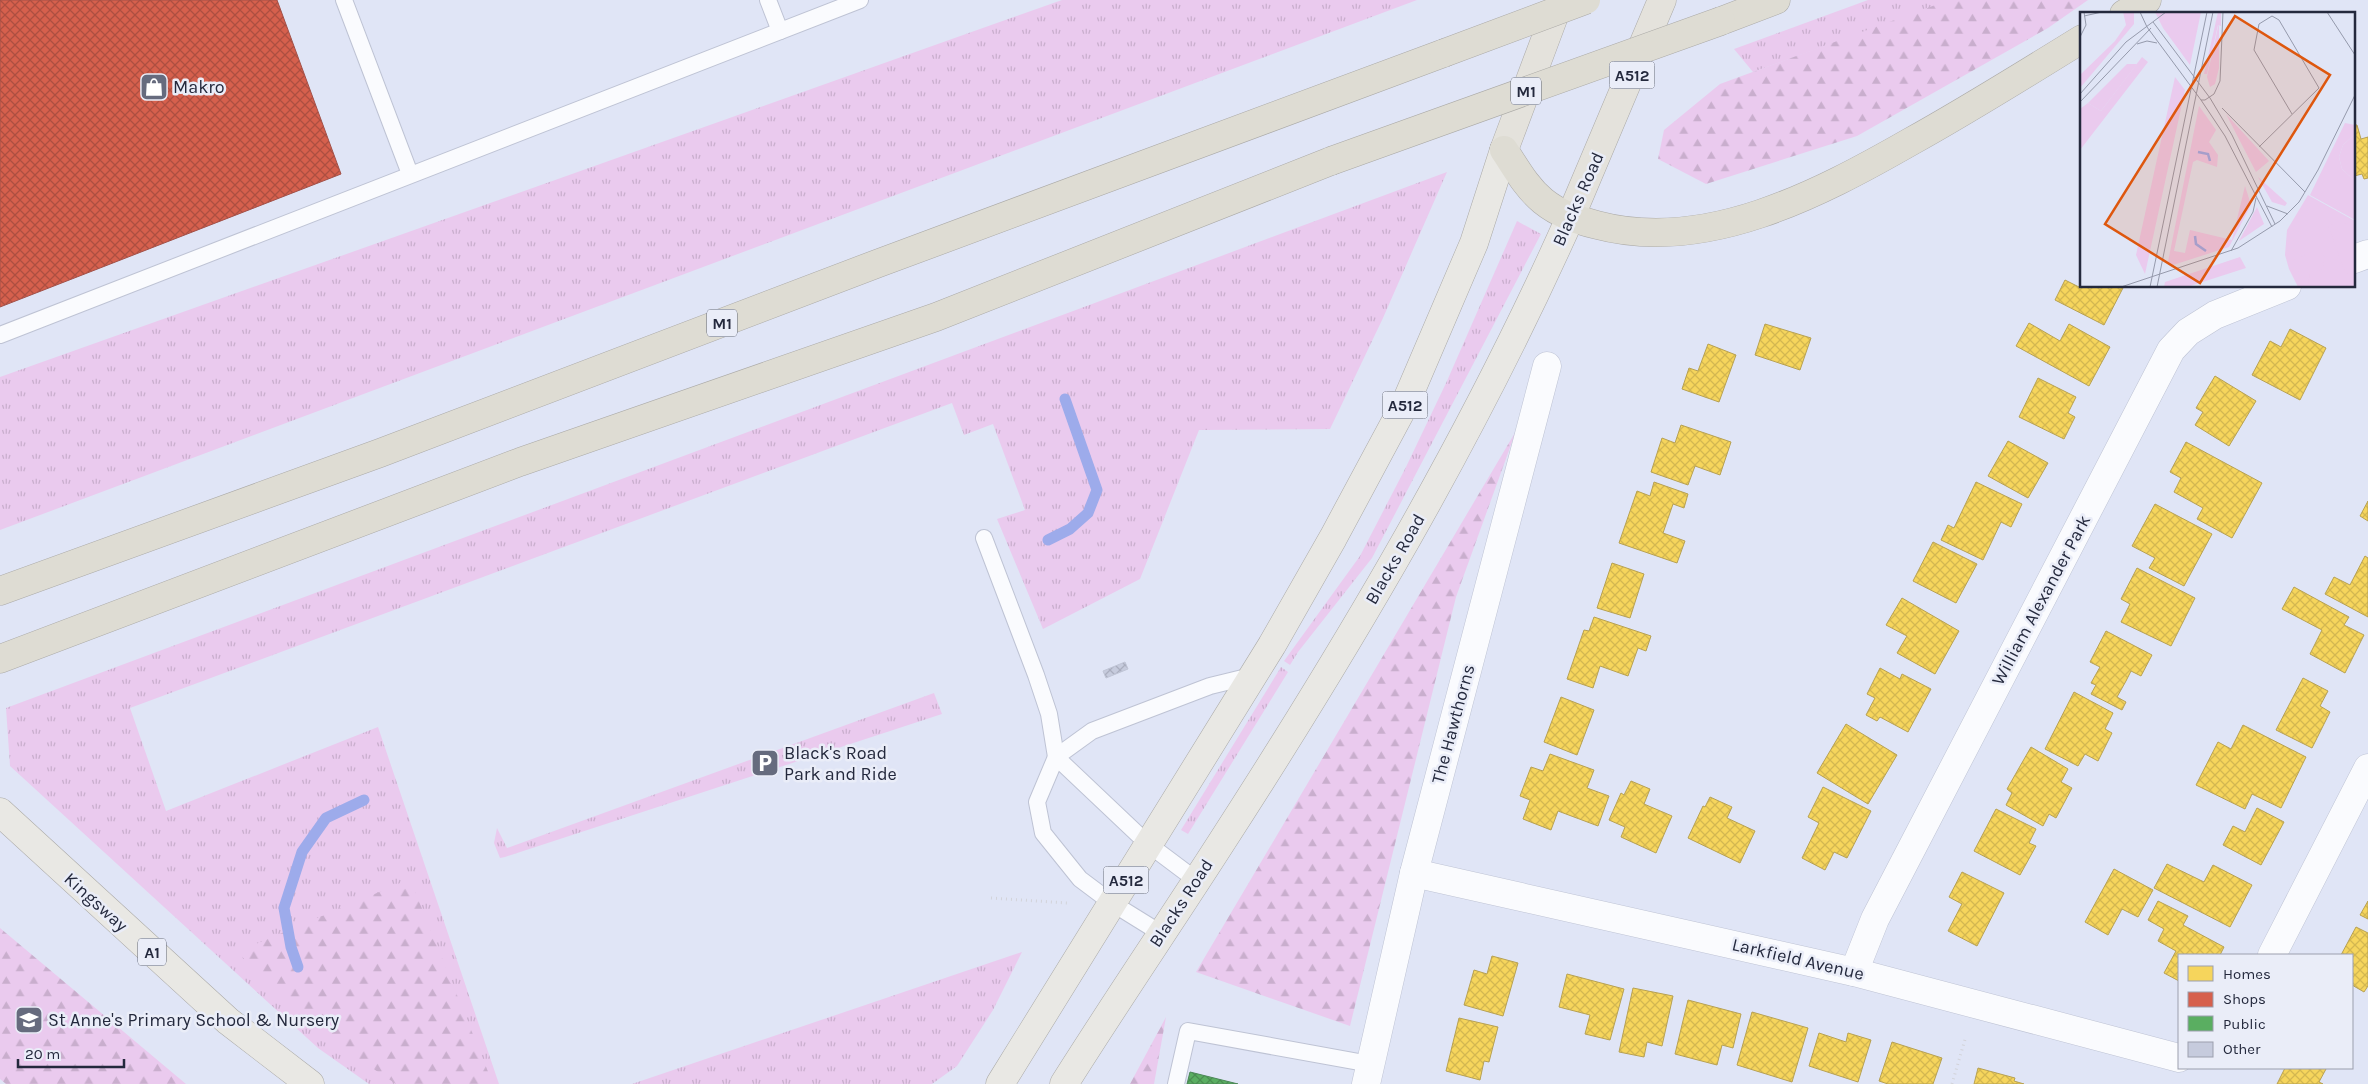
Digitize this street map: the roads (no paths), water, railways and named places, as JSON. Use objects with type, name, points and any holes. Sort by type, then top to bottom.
[{"type":"highway","name":"A512","points":[[1504,150],[1560,0]]},
{"type":"highway","name":"M1","points":[[0,591],[380,453],[888,259],[1586,0]]},
{"type":"highway","name":"Blacks Road","points":[[1570,218],[1662,0]]},
{"type":"highway","name":"M1","points":[[1,658],[520,462],[936,317],[1331,160],[1776,0]]},
{"type":"highway","points":[[2127,12],[2146,0]]},
{"type":"highway","points":[[1504,150],[1528,186],[1544,201],[1570,218],[1619,231],[1665,232],[1709,226],[1757,215],[1812,194],[1864,169],[2080,40]]},
{"type":"main road","name":"A512","points":[[1000,1084],[1252,676],[1333,538],[1406,402],[1474,243],[1504,150]]},
{"type":"main road","name":"Blacks Road","points":[[1064,1084],[1162,934],[1374,596],[1501,367],[1570,218]]},
{"type":"main road","name":"Kingsway","points":[[0,812],[228,1021],[310,1084]]},
{"type":"street","points":[[2356,258],[2368,254]]},
{"type":"street","name":"William Alexander Park","points":[[1854,972],[1874,918],[2171,350],[2188,332],[2215,315],[2283,288]]},
{"type":"street","name":"The Hawthorns","points":[[1368,1074],[1414,873],[1546,366]]},
{"type":"street","points":[[2273,954],[2368,768]]},
{"type":"street","name":"Larkfield Avenue","points":[[1414,873],[1854,972],[2178,1058]]},
{"type":"lane","points":[[344,0],[410,174]]},
{"type":"lane","points":[[768,0],[780,31]]},
{"type":"lane","points":[[0,335],[860,0]]},
{"type":"lane","points":[[984,538],[1049,714],[1056,757],[1148,844],[1196,880]]},
{"type":"lane","points":[[1162,934],[1112,903],[1080,879],[1043,833],[1037,802],[1056,757],[1092,731],[1210,686],[1252,676]]},
{"type":"lane","points":[[1176,1084],[1188,1031],[1368,1074]]},
{"type":"waterway","points":[[1048,540],[1070,529],[1088,513],[1097,490],[1065,399]]},
{"type":"waterway","points":[[298,967],[291,947],[284,908],[302,852],[326,818],[364,800]]},
{"type":"place","name":"Makro","points":[[154,87]]},
{"type":"place","name":"Black's Road Park and Ride","points":[[765,763]]},
{"type":"place","name":"St Anne's Primary School & Nursery","points":[[29,1020]]}]
